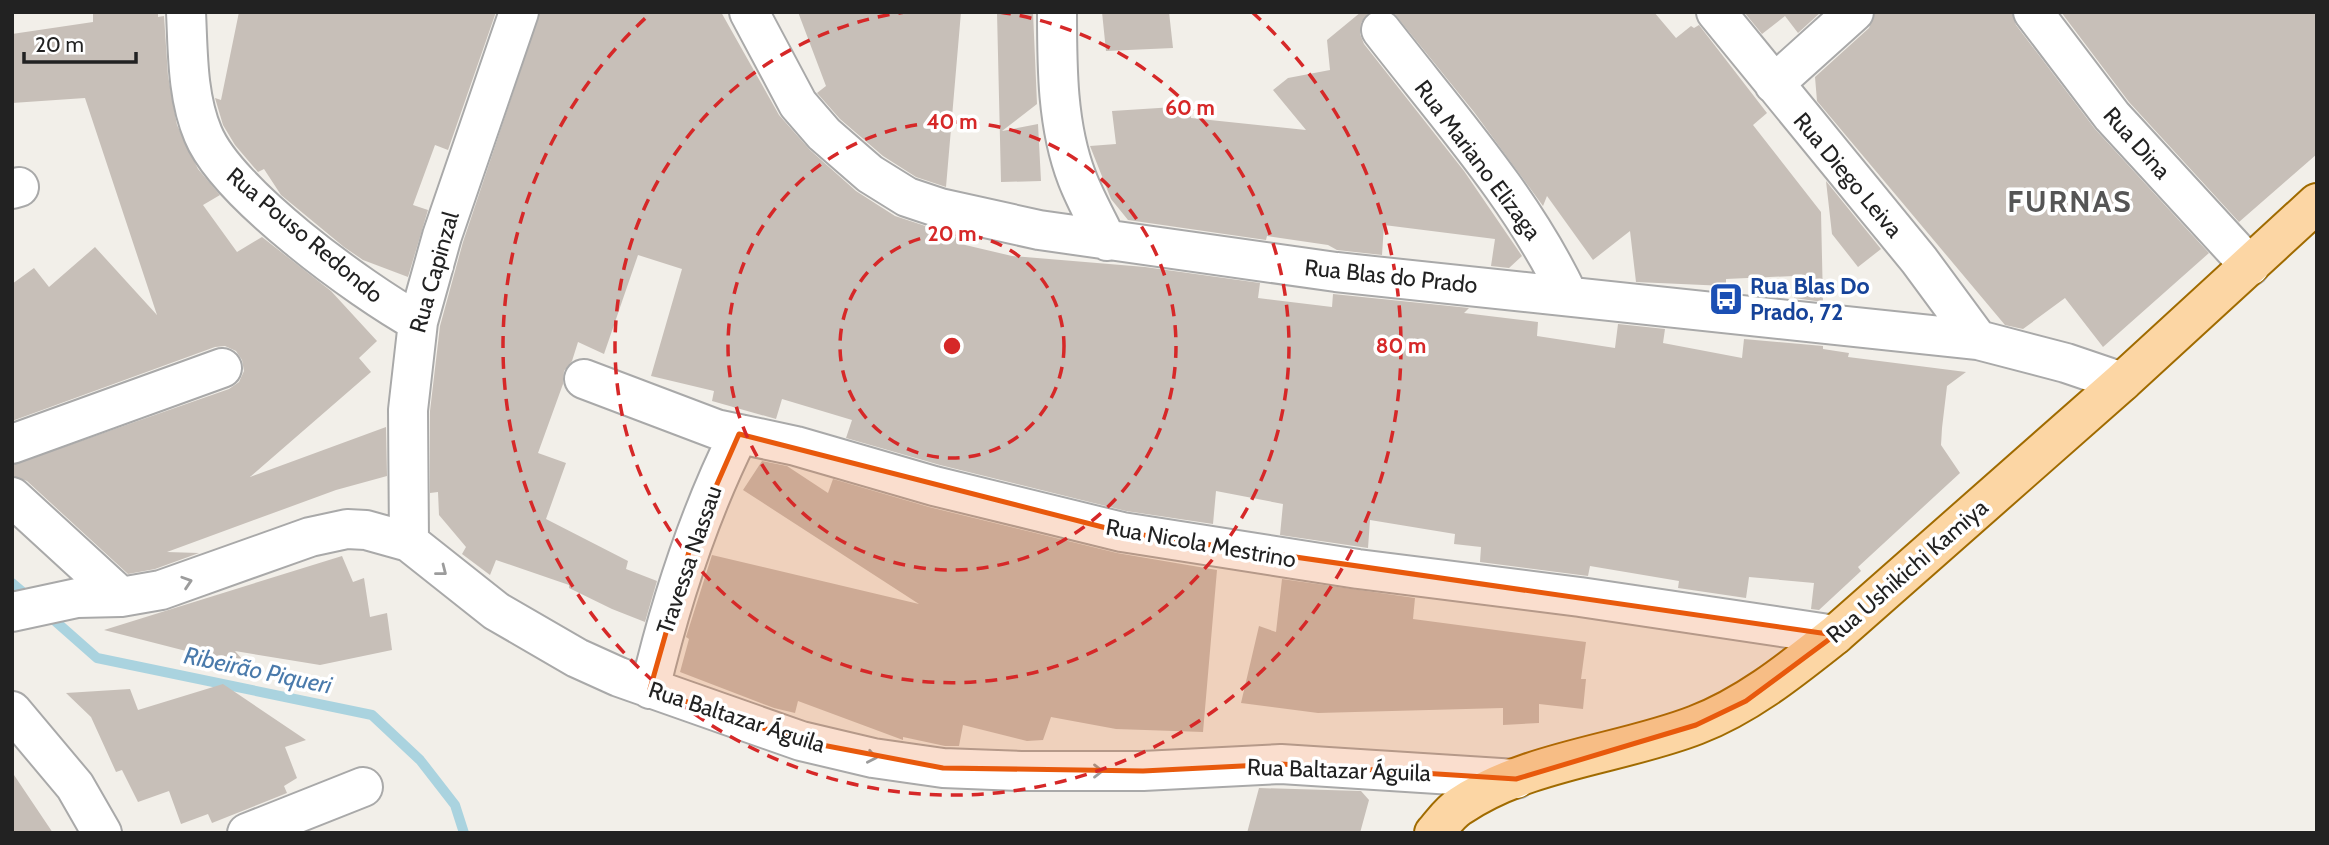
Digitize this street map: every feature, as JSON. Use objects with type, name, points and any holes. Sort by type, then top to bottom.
[{"type":"main road","name":"Rua Ushikichi Kamiya","points":[[1434,833],[1459,806],[1516,779],[1566,761],[1696,725],[1746,701],[1835,635],[2122,382],[2317,203]]},
{"type":"street","name":"Rua Pouso Redondo","points":[[186,12],[194,105],[201,131],[217,160],[261,204],[370,295],[418,322]]},
{"type":"street","name":"Rua Capinzal","points":[[409,542],[408,410],[418,322],[442,236],[519,12]]},
{"type":"street","name":"Rua Blas do Prado","points":[[750,12],[799,104],[824,134],[870,174],[908,197],[984,220],[1107,241],[1336,272],[1978,340],[2122,382]]},
{"type":"street","points":[[1057,12],[1057,75],[1067,144],[1077,177],[1107,241]]},
{"type":"street","name":"Rua Diego Leiva","points":[[1716,12],[1911,251],[1978,340]]},
{"type":"street","points":[[1774,84],[1854,12]]},
{"type":"street","name":"Rua Dina","points":[[2033,12],[2112,116],[2250,266]]},
{"type":"street","name":"Rua Mariano Elizaga","points":[[1381,30],[1472,148],[1549,255],[1568,295]]},
{"type":"street","points":[[12,444],[222,368]]},
{"type":"street","name":"Rua Nicola Mestrino","points":[[584,379],[681,418],[1122,532],[1358,569],[1593,598],[1835,635]]},
{"type":"street","name":"Travessa Nassau","points":[[650,689],[662,638],[692,541],[717,478],[739,434]]},
{"type":"street","points":[[12,497],[121,597]]},
{"type":"street","name":"Rua Baltazar Águila","points":[[12,612],[78,598],[121,597],[172,587],[285,545],[347,529],[366,530],[409,542],[478,600],[577,658],[650,689],[802,741],[873,758],[943,768],[1143,771],[1281,764],[1516,779]]},
{"type":"street","points":[[12,711],[75,786],[102,833]]},
{"type":"street","points":[[247,833],[363,787]]},
{"type":"highlighted area","points":[[739,434],[1122,532],[1835,635],[1746,701],[1696,725],[1516,779],[1281,764],[1143,771],[943,768],[801,741],[650,689],[692,541]]},
{"type":"building","points":[[93,12],[158,12],[158,17],[164,16],[168,76],[177,125],[198,169],[220,195],[203,205],[237,252],[262,237],[331,291],[377,341],[359,358],[371,372],[250,477],[386,427],[387,476],[336,490],[167,552],[199,553],[155,569],[128,574],[27,481],[12,476],[12,465],[229,389],[239,382],[244,371],[242,360],[236,351],[225,346],[215,347],[12,421],[12,284],[34,268],[49,287],[95,247],[157,315],[85,98],[12,103],[12,34],[93,22]]},
{"type":"building","points":[[239,12],[496,12],[448,150],[435,145],[413,205],[428,210],[408,277],[363,260],[344,247],[281,195],[264,169],[258,172],[235,145],[223,125],[215,98],[221,100]]},
{"type":"building","points":[[540,12],[721,12],[779,115],[810,150],[856,191],[895,216],[962,238],[961,244],[1012,256],[1145,267],[1260,283],[1258,298],[1332,307],[1333,294],[1469,308],[1464,313],[1538,322],[1537,336],[1615,348],[1618,324],[1665,329],[1663,343],[1742,358],[1744,339],[1823,346],[1823,349],[1849,353],[1848,357],[1966,372],[1947,386],[1942,428],[1941,445],[1960,473],[1858,567],[1861,571],[1819,610],[1811,609],[1814,583],[1749,577],[1746,598],[1678,588],[1679,581],[1590,566],[1588,576],[1480,562],[1481,547],[1454,544],[1455,534],[1370,520],[1368,548],[1280,535],[1283,504],[1216,491],[1213,524],[1126,511],[940,465],[846,438],[852,420],[782,399],[776,419],[712,401],[714,391],[651,376],[682,269],[638,255],[604,354],[578,342],[572,361],[564,371],[563,384],[538,453],[566,463],[546,519],[628,561],[626,569],[657,581],[645,622],[612,609],[569,588],[569,585],[496,560],[490,575],[462,554],[466,547],[439,515],[438,492],[430,493],[430,411],[440,326],[463,242]]},
{"type":"building","points":[[798,12],[961,12],[946,187],[916,177],[883,156],[840,119],[817,93],[826,86]]},
{"type":"building","points":[[997,12],[1033,12],[1037,104],[1002,131],[1038,124],[1041,181],[1001,182]]},
{"type":"building","points":[[1102,12],[1169,12],[1173,48],[1106,51]]},
{"type":"building","points":[[1361,12],[1369,12],[1361,23],[1360,34],[1364,44],[1464,171],[1522,256],[1509,268],[1491,266],[1495,239],[1384,225],[1382,255],[1337,250],[1328,245],[1267,236],[1266,240],[1128,220],[1111,199],[1090,146],[1116,144],[1112,111],[1190,106],[1191,118],[1306,130],[1273,90],[1288,78],[1330,70],[1327,40]]},
{"type":"building","points":[[1393,12],[1654,12],[1676,38],[1691,26],[1694,28],[1699,25],[1767,113],[1753,125],[1821,212],[1823,302],[1794,298],[1794,276],[1726,279],[1726,286],[1636,282],[1630,231],[1593,260],[1547,196],[1543,206],[1474,112]]},
{"type":"building","points":[[1744,12],[1821,12],[1798,33],[1785,16],[1762,34]]},
{"type":"building","points":[[1875,12],[2012,12],[2016,25],[2095,129],[2209,253],[2103,347],[2065,298],[2023,329],[2005,325],[1817,101],[1815,77],[1869,28]]},
{"type":"building","points":[[2061,12],[2317,12],[2317,154],[2239,222],[2129,102]]},
{"type":"building","points":[[1826,181],[1881,249],[1858,267],[1832,234]]},
{"type":"building","points":[[762,461],[787,466],[828,493],[833,479],[929,507],[1117,553],[1217,570],[1203,732],[1116,729],[1051,717],[1043,740],[1027,741],[963,725],[959,746],[945,746],[903,737],[903,740],[798,701],[795,713],[774,708],[680,672],[689,639],[686,637],[712,555],[919,604],[743,490]]},
{"type":"building","points":[[342,556],[353,582],[364,578],[370,617],[387,613],[392,650],[320,665],[235,651],[242,659],[190,652],[104,630]]},
{"type":"building","points":[[1282,579],[1415,598],[1413,619],[1586,642],[1581,679],[1586,679],[1583,709],[1539,704],[1539,723],[1503,725],[1503,708],[1318,713],[1241,703],[1259,626],[1276,632]]},
{"type":"building","points":[[223,684],[306,740],[285,747],[297,778],[284,786],[287,793],[212,823],[208,814],[181,824],[169,791],[138,802],[122,770],[116,772],[91,717],[66,693],[130,689],[138,710]]},
{"type":"building","points":[[12,772],[53,833],[12,833]]},
{"type":"building","points":[[1259,788],[1361,791],[1369,800],[1360,833],[1247,833]]},
{"type":"waterway","name":"Ribeirão Piqueri","points":[[12,583],[31,599]]},
{"type":"waterway","name":"Ribeirão Piqueri","points":[[46,613],[97,658],[372,715],[420,760],[455,805],[464,833]]},
{"type":"place","name":"Rua Blas Do Prado, 72","points":[[1726,299]]},
{"type":"district","name":"FURNAS","points":[[2070,201]]}]
